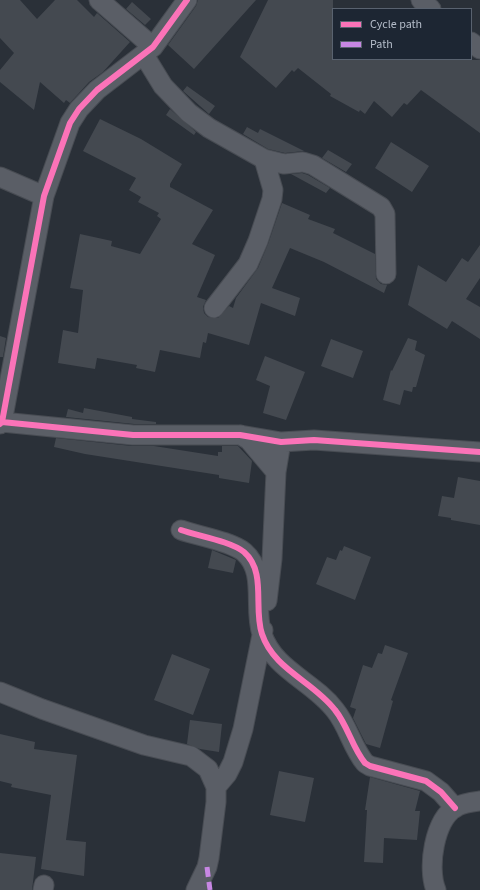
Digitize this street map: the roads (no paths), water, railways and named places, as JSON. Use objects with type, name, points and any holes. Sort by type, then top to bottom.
[{"type":"street","points":[[99,0],[148,51],[162,86],[189,113],[209,128],[264,159],[284,164],[302,162],[309,163],[378,204],[384,214],[386,274]]},
{"type":"street","points":[[187,0],[148,51],[97,90],[79,110],[70,123],[44,196],[1,423],[133,435],[240,434],[281,442],[314,440],[480,452]]},
{"type":"street","points":[[421,0],[430,8]]},
{"type":"street","points":[[472,43],[480,49]]},
{"type":"street","points":[[214,308],[248,264],[258,241],[272,199],[273,190],[264,159]]},
{"type":"street","points":[[0,177],[44,196]]},
{"type":"street","points":[[240,434],[249,440],[276,472]]},
{"type":"street","points":[[216,787],[227,774],[233,762],[246,713],[262,634],[272,559],[276,472],[281,442]]},
{"type":"street","points":[[181,530],[231,546],[244,552],[250,559],[257,576],[258,612],[262,634],[277,660],[319,693],[335,710],[365,763],[370,766],[426,781],[441,792],[455,808]]},
{"type":"street","points":[[0,692],[42,709],[144,745],[191,756],[208,769],[216,787],[209,858],[207,867],[196,890]]},
{"type":"street","points":[[436,890],[432,873],[434,846],[439,830],[447,816],[455,808],[480,801]]}]
